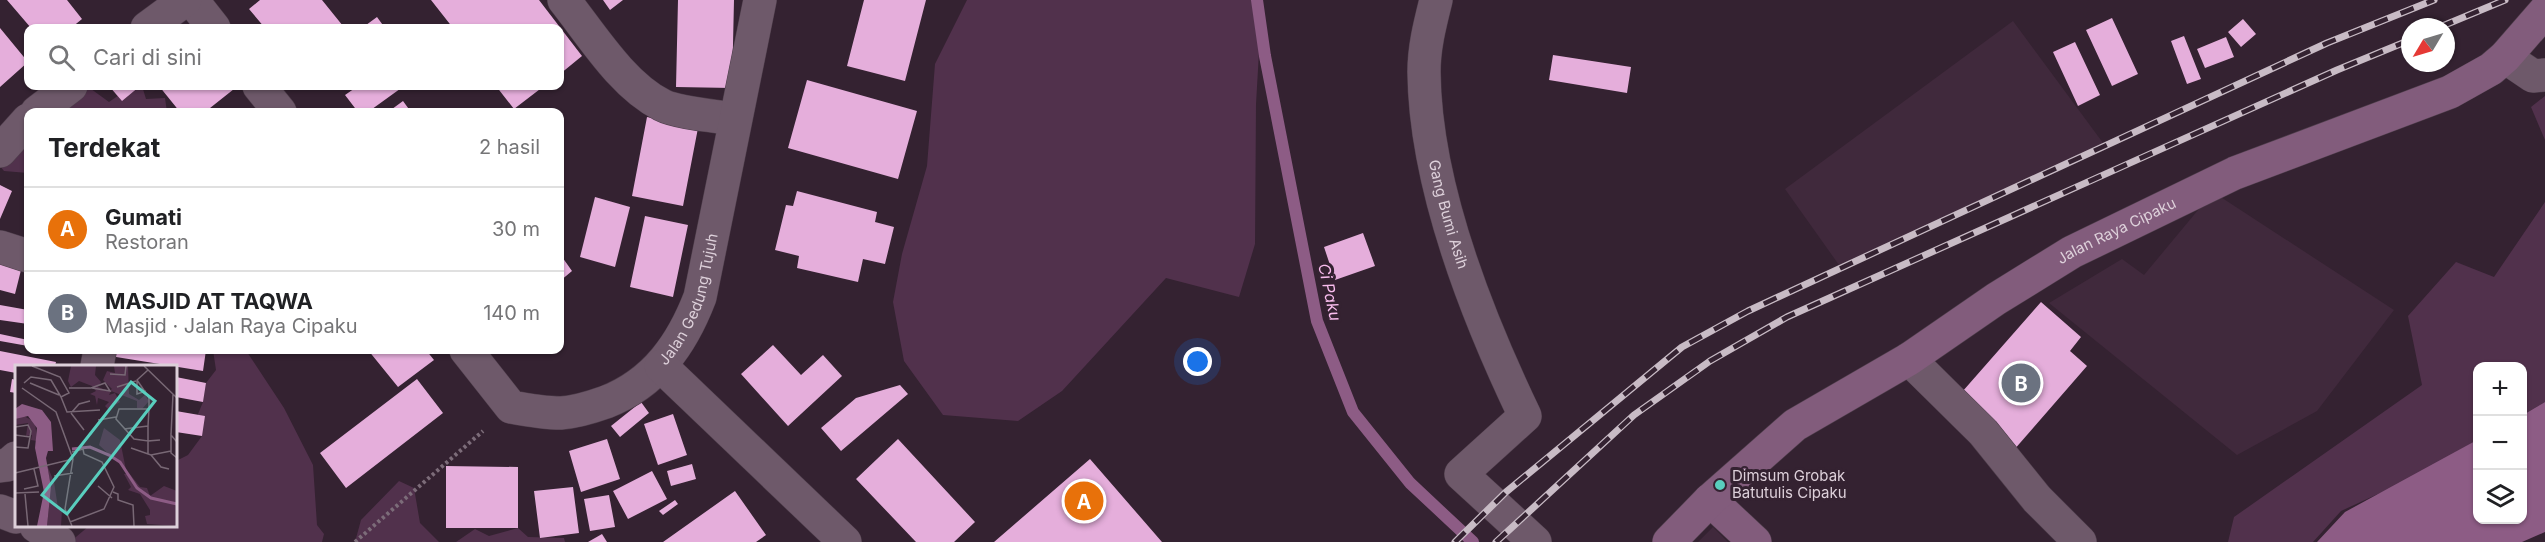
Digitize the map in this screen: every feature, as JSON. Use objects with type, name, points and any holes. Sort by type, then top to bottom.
[{"type":"street","points":[[152,24],[185,0]]},
{"type":"street","points":[[192,0],[211,24]]},
{"type":"street","points":[[564,0],[618,68],[646,94],[664,106],[735,119]]},
{"type":"street","name":"Jalan Gedung Tujuh","points":[[511,407],[563,413],[591,408],[642,383],[661,366],[679,343],[691,322],[700,297],[760,0]]},
{"type":"street","name":"Gang Bumi Asih","points":[[1436,0],[1427,35],[1424,71],[1427,112],[1435,159],[1466,271],[1506,375],[1525,416],[1461,474],[1536,542]]},
{"type":"street","name":"Jalan Raya Cipaku","points":[[1669,542],[1710,500],[1795,425],[1909,359],[1996,299],[2072,252],[2235,172],[2450,92],[2491,69],[2505,57],[2545,11]]},
{"type":"street","points":[[2505,57],[2533,76],[2545,75]]},
{"type":"street","points":[[42,108],[66,90]]},
{"type":"street","points":[[262,90],[277,108]]},
{"type":"street","points":[[0,151],[24,124]]},
{"type":"street","points":[[0,247],[24,255]]},
{"type":"street","points":[[469,354],[511,407]]},
{"type":"street","points":[[1909,359],[1983,432],[2037,499],[2080,542]]},
{"type":"street","points":[[661,366],[844,542]]},
{"type":"street","points":[[0,466],[8,465],[15,459]]},
{"type":"street","points":[[1710,500],[1755,542]]},
{"type":"street","points":[[0,511],[15,517]]},
{"type":"street","points":[[39,527],[59,542]]},
{"type":"path","points":[[355,542],[511,407]]},
{"type":"shaded area","points":[[967,0],[1262,0],[1256,104],[1255,244],[1239,297],[1166,278],[1062,391],[1018,421],[943,415],[904,361],[893,302],[902,254],[927,166],[935,64]]},
{"type":"shaded area","points":[[2013,21],[2106,147],[1839,265],[1785,189]]},
{"type":"shaded area","points":[[59,90],[92,90],[109,102],[126,90],[143,90],[146,99],[165,98],[166,108],[34,108]]},
{"type":"shaded area","points":[[2545,96],[2545,140],[2531,107]]},
{"type":"shaded area","points":[[24,115],[24,173],[4,171],[0,166],[0,133]]},
{"type":"shaded area","points":[[2213,192],[2394,310],[2317,411],[2237,455],[2049,303],[2122,259],[2144,275]]},
{"type":"shaded area","points":[[2545,202],[2545,402],[2527,413],[2527,362],[2473,362],[2473,442],[2404,482],[2341,511],[2313,542],[2228,542],[2234,517],[2422,385],[2408,316],[2456,262],[2494,277]]},
{"type":"shaded area","points":[[214,354],[248,354],[284,408],[313,465],[317,525],[324,534],[322,542],[70,542],[88,527],[177,527],[177,460],[188,455],[202,436],[198,414],[203,402],[206,383],[216,370]]},
{"type":"shaded area","points":[[2545,402],[2545,532],[2522,542],[2317,542],[2345,512],[2473,442],[2473,524],[2527,524],[2527,413]]},
{"type":"shaded area","points":[[399,481],[414,488],[420,523],[439,542],[355,542],[361,520]]},
{"type":"shaded area","points":[[1713,527],[1728,542],[1698,542]]},
{"type":"shaded area","points":[[518,528],[528,537],[564,538],[565,542],[456,542],[475,529],[489,536]]},
{"type":"building","points":[[7,0],[67,0],[82,19],[76,24],[28,24]]},
{"type":"building","points":[[260,0],[322,0],[341,24],[262,24],[249,9]]},
{"type":"building","points":[[431,0],[539,0],[557,24],[450,24]]},
{"type":"building","points":[[603,0],[623,0],[610,10]]},
{"type":"building","points":[[678,0],[734,0],[732,88],[676,87]]},
{"type":"building","points":[[864,0],[926,0],[905,81],[847,66]]},
{"type":"building","points":[[377,17],[382,24],[367,24]]},
{"type":"building","points":[[2112,18],[2138,74],[2112,86],[2086,30]]},
{"type":"building","points":[[2243,19],[2256,34],[2241,47],[2228,32]]},
{"type":"building","points":[[0,28],[24,57],[24,66],[0,87]]},
{"type":"building","points":[[564,33],[582,56],[564,71]]},
{"type":"building","points":[[2184,36],[2201,79],[2187,84],[2171,41]]},
{"type":"building","points":[[2226,37],[2234,57],[2205,68],[2197,49]]},
{"type":"building","points":[[2075,42],[2100,95],[2078,106],[2053,52]]},
{"type":"building","points":[[1553,55],[1631,67],[1627,93],[1549,80]]},
{"type":"building","points":[[807,80],[917,111],[898,179],[788,148]]},
{"type":"building","points":[[112,90],[135,90],[122,101]]},
{"type":"building","points":[[162,90],[233,90],[210,108],[177,108]]},
{"type":"building","points":[[352,90],[398,90],[374,108],[355,108],[345,95]]},
{"type":"building","points":[[499,90],[539,90],[515,108]]},
{"type":"building","points":[[403,101],[408,108],[393,108]]},
{"type":"building","points":[[647,117],[698,128],[683,206],[632,196]]},
{"type":"building","points":[[0,185],[12,191],[0,219]]},
{"type":"building","points":[[797,191],[877,212],[875,222],[894,227],[885,264],[863,259],[858,282],[797,268],[799,256],[775,250],[786,205],[793,206]]},
{"type":"building","points":[[595,197],[630,207],[615,267],[580,257]]},
{"type":"building","points":[[645,216],[688,225],[673,297],[630,287]]},
{"type":"building","points":[[1363,233],[1375,266],[1335,280],[1324,247]]},
{"type":"building","points":[[0,256],[23,262],[15,294],[0,290]]},
{"type":"building","points":[[564,260],[572,271],[564,278]]},
{"type":"building","points":[[2041,302],[2081,337],[2070,351],[2087,366],[2013,451],[1955,400]]},
{"type":"building","points":[[0,305],[24,309],[24,323],[0,320]]},
{"type":"building","points":[[0,334],[24,339],[24,345],[0,341]]},
{"type":"building","points":[[773,345],[801,375],[823,355],[842,376],[788,426],[741,374]]},
{"type":"building","points":[[0,351],[56,362],[55,365],[15,365],[15,373],[0,370]]},
{"type":"building","points":[[110,354],[205,354],[203,371],[110,356]]},
{"type":"building","points":[[371,354],[429,354],[434,360],[398,387]]},
{"type":"building","points":[[177,377],[206,383],[203,402],[177,397]]},
{"type":"building","points":[[12,379],[15,380],[15,393],[10,392]]},
{"type":"building","points":[[417,379],[443,413],[346,488],[320,453]]},
{"type":"building","points":[[900,385],[908,394],[841,451],[821,428],[856,398]]},
{"type":"building","points":[[641,402],[649,413],[620,437],[611,426]]},
{"type":"building","points":[[177,411],[205,416],[202,436],[177,432]]},
{"type":"building","points":[[673,414],[687,455],[658,465],[644,424]]},
{"type":"building","points":[[607,439],[620,479],[581,492],[569,451]]},
{"type":"building","points":[[898,439],[975,522],[954,542],[916,542],[856,479]]},
{"type":"building","points":[[1090,459],[1162,542],[994,542]]},
{"type":"building","points":[[692,464],[696,479],[671,486],[667,471]]},
{"type":"building","points":[[446,466],[518,467],[518,528],[446,528]]},
{"type":"building","points":[[652,471],[667,499],[628,519],[613,491]]},
{"type":"building","points":[[573,487],[579,533],[540,538],[534,491]]},
{"type":"building","points":[[735,491],[766,535],[756,542],[663,542]]},
{"type":"building","points":[[609,495],[615,527],[590,531],[584,499]]},
{"type":"building","points":[[675,500],[678,504],[663,515],[659,511]]},
{"type":"building","points":[[602,534],[607,542],[588,542]]},
{"type":"waterway","name":"Ci Paku","points":[[1257,0],[1265,56],[1317,321],[1353,412],[1410,483],[1473,542]]},
{"type":"railway","points":[[1455,542],[1506,492],[1682,347],[1748,311],[2327,43],[2434,0]]},
{"type":"railway","points":[[2455,21],[2505,0]]},
{"type":"railway","points":[[1496,542],[1634,415],[1710,361],[1787,317],[2337,70],[2401,44]]},
{"type":"place","name":"MASJID AT TAQWA","points":[[2021,383]]},
{"type":"place","name":"Dimsum Grobak Batutulis Cipaku","points":[[1720,485]]},
{"type":"place","name":"Gumati","points":[[1084,501]]}]
